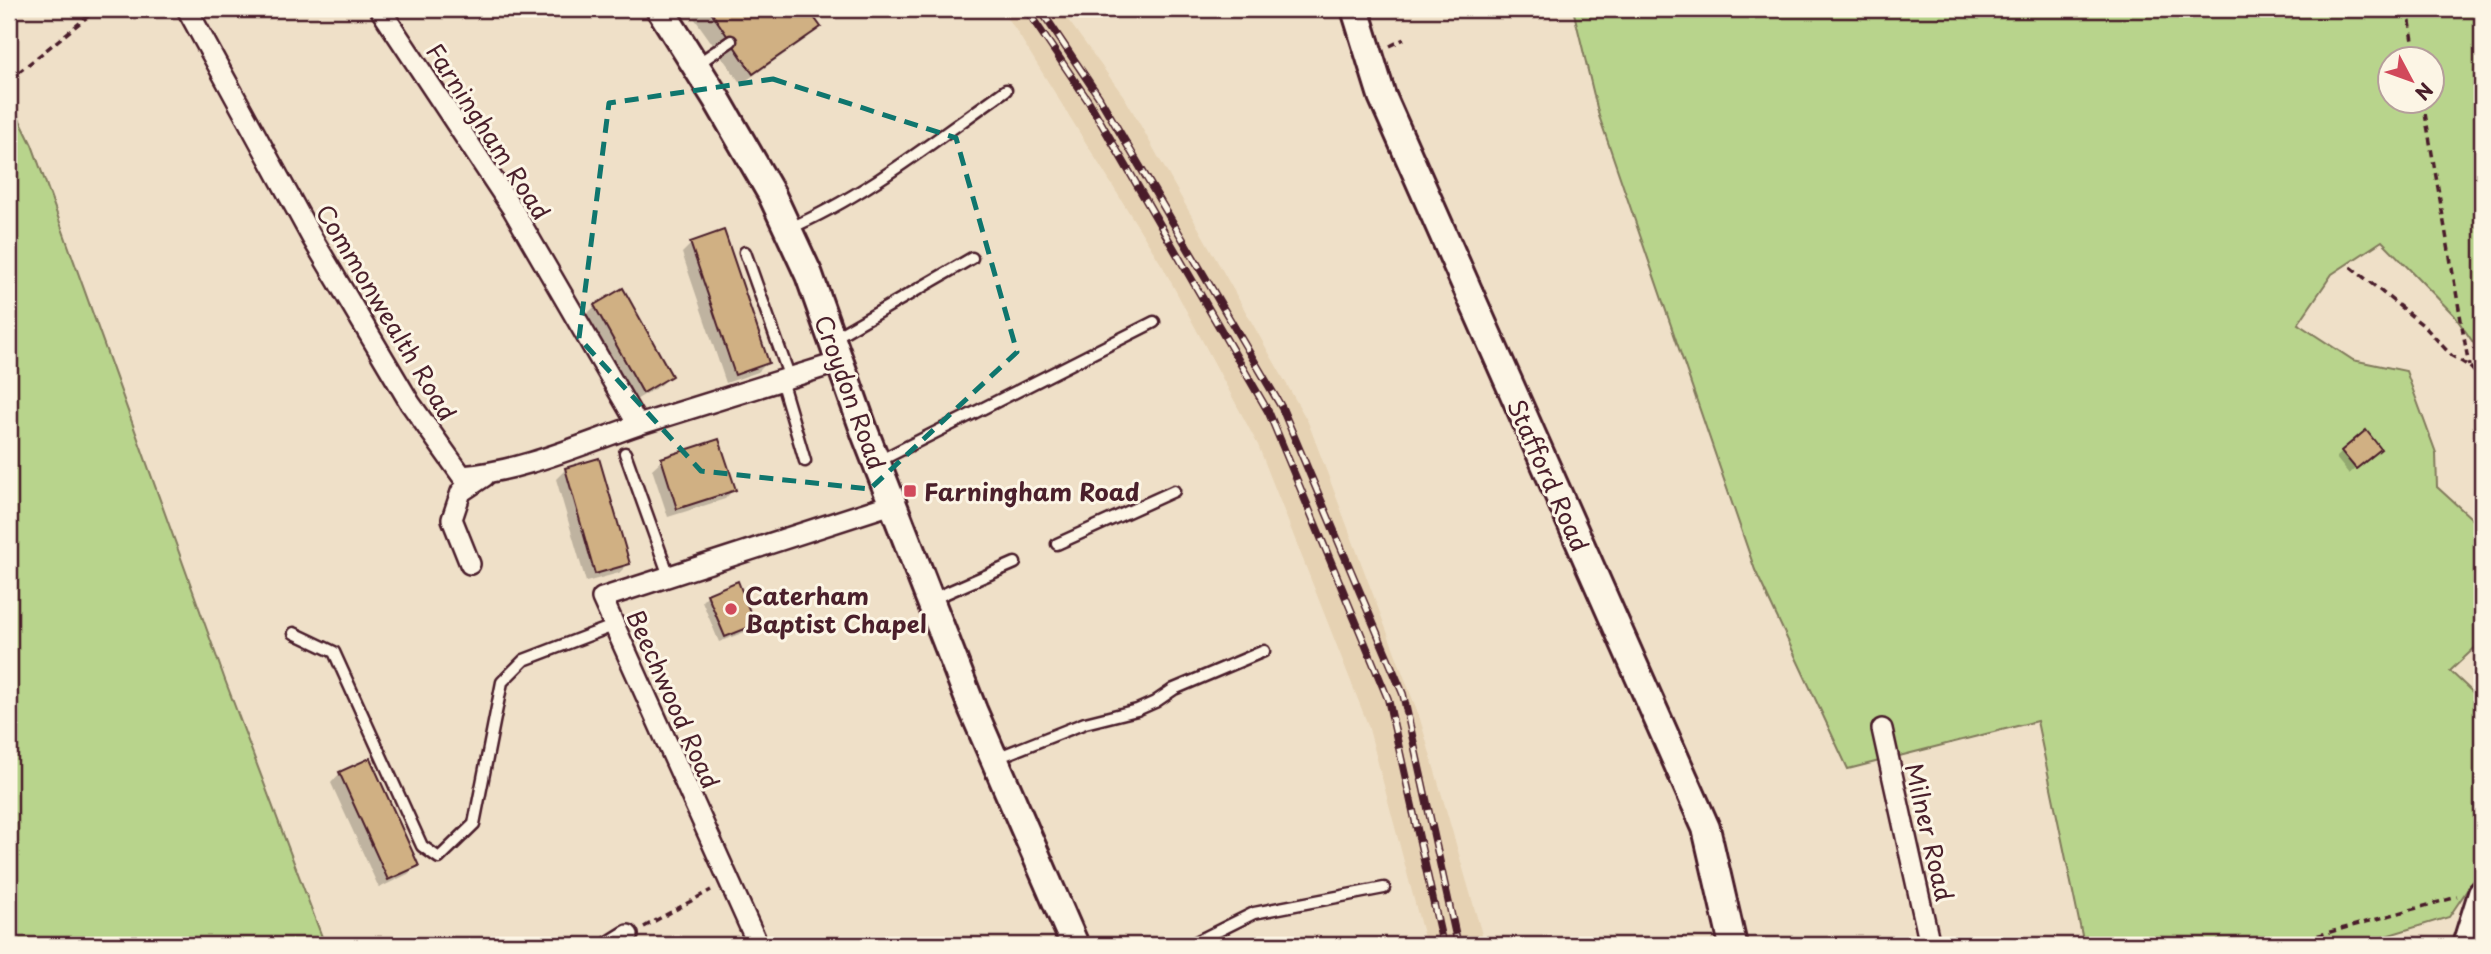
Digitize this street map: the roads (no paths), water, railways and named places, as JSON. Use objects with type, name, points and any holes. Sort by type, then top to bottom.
[{"type":"street","name":"Commonwealth Road","points":[[187,9],[312,238],[410,403],[462,476],[489,474],[638,425]]},
{"type":"street","name":"Farningham Road","points":[[380,9],[512,208],[638,425]]},
{"type":"street","name":"Croydon Road","points":[[660,9],[771,193],[809,275],[876,463],[930,600],[994,759],[1075,945]]},
{"type":"street","name":"Stafford Road","points":[[1355,9],[1382,96],[1706,828],[1733,945]]},
{"type":"street","points":[[638,425],[786,379],[836,350]]},
{"type":"street","points":[[470,564],[452,519],[461,492],[489,474]]},
{"type":"street","name":"Beechwood Road","points":[[758,945],[602,598],[892,504]]},
{"type":"street","name":"Milner Road","points":[[1882,729],[1930,945]]},
{"type":"street","points":[[2466,945],[2469,896]]},
{"type":"lane","points":[[696,65],[731,41]]},
{"type":"lane","points":[[788,230],[873,183],[1006,90]]},
{"type":"lane","points":[[745,252],[786,379],[805,461]]},
{"type":"lane","points":[[836,350],[972,258]]},
{"type":"lane","points":[[876,463],[1154,321]]},
{"type":"lane","points":[[625,453],[669,576]]},
{"type":"lane","points":[[1057,544],[1174,491]]},
{"type":"lane","points":[[930,600],[1015,563]]},
{"type":"lane","points":[[294,633],[334,652],[422,846],[439,858],[474,824],[502,682],[524,660],[613,626]]},
{"type":"lane","points":[[994,759],[1084,723],[1137,710],[1174,689],[1265,651]]},
{"type":"lane","points":[[1190,945],[1254,913],[1384,888]]},
{"type":"railway","points":[[1026,9],[1089,102],[1269,413],[1388,699],[1443,945]]},
{"type":"railway","points":[[1040,9],[1099,97],[1282,408],[1403,694],[1458,945]]},
{"type":"place","name":"Farningham Road","points":[[910,491]]},
{"type":"place","name":"Caterham Baptist Chapel","points":[[731,609]]}]
